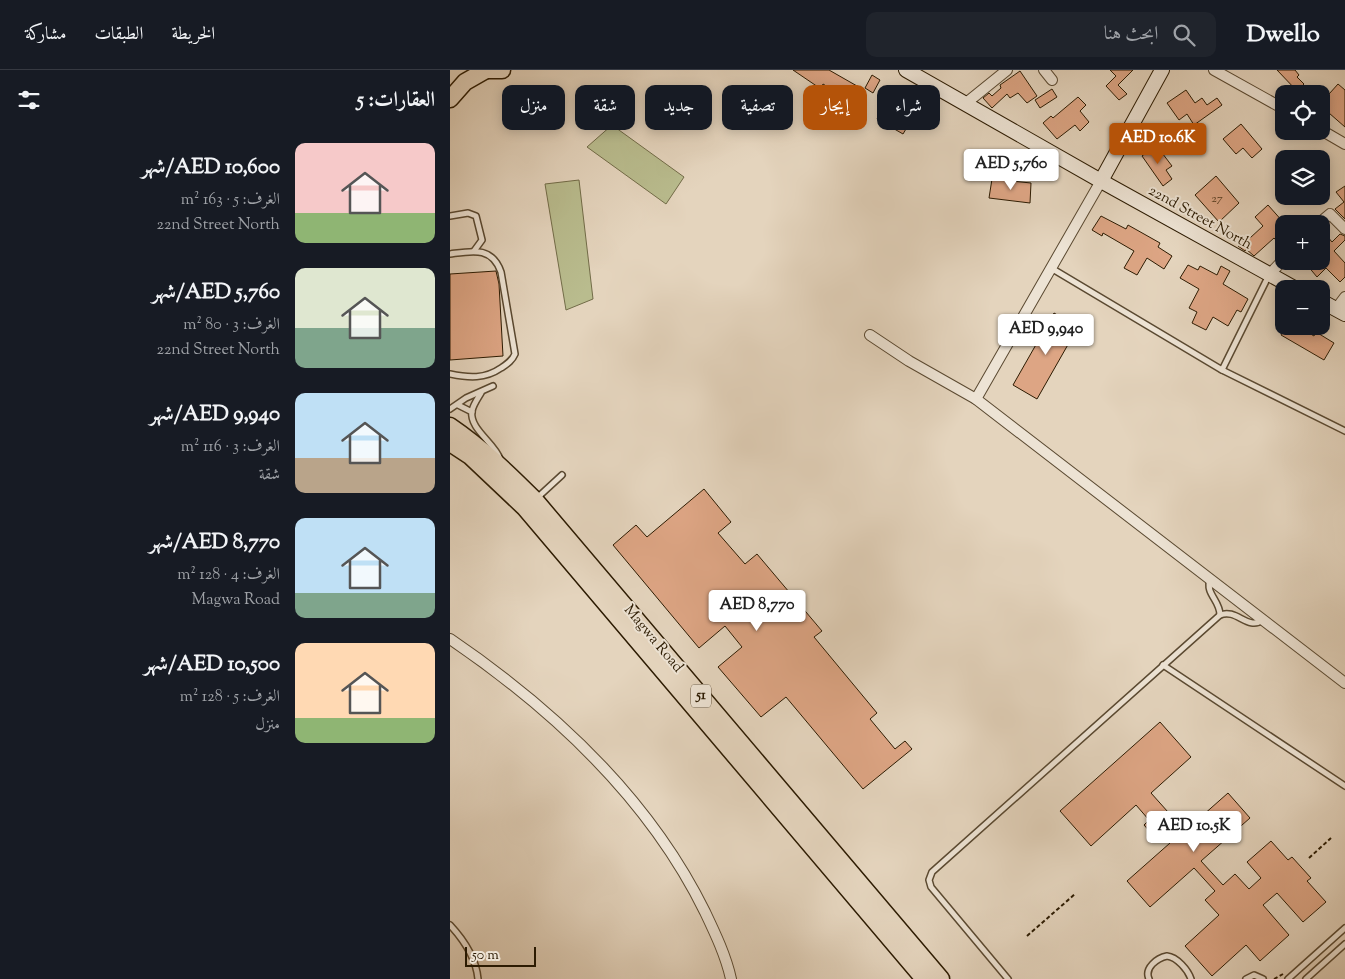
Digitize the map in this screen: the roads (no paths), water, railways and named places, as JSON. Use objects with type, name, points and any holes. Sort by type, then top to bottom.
[{"type":"main road","points":[[450,99],[465,82],[486,70],[502,70]]},
{"type":"main road","name":"Magwa Road","points":[[450,426],[478,446],[502,467],[534,500],[940,979]]},
{"type":"main road","name":"Magwa Road","points":[[450,443],[470,456],[525,508],[924,979]]},
{"type":"street","name":"22nd Street North","points":[[906,70],[1279,280]]},
{"type":"street","points":[[965,104],[1008,70]]},
{"type":"street","points":[[1044,70],[1052,80]]},
{"type":"street","points":[[976,399],[1162,70]]},
{"type":"street","points":[[1214,70],[1275,104]]},
{"type":"street","points":[[1330,135],[1345,144]]},
{"type":"street","points":[[1329,215],[1330,214],[1345,230]]},
{"type":"street","points":[[1269,275],[1275,269]]},
{"type":"street","points":[[1340,312],[1345,298]]},
{"type":"street","points":[[870,335],[976,399],[1345,683]]},
{"type":"street","points":[[450,639],[493,668],[551,716],[597,760],[636,807],[670,850],[696,894],[717,935],[731,979]]},
{"type":"lane","points":[[450,216],[468,213],[476,216],[482,240],[474,251]]},
{"type":"lane","points":[[450,254],[480,252],[491,257],[499,266],[515,354],[510,362],[488,376],[479,378],[450,374]]},
{"type":"lane","points":[[1051,268],[1222,370],[1345,430]]},
{"type":"lane","points":[[1222,370],[1269,275]]},
{"type":"lane","points":[[450,409],[466,398],[481,393],[493,386]]},
{"type":"lane","points":[[481,393],[472,412],[476,428],[499,454],[502,467]]},
{"type":"lane","points":[[458,405],[472,412]]},
{"type":"lane","points":[[534,500],[562,475]]},
{"type":"lane","points":[[1210,579],[1209,590],[1218,605],[1220,615]]},
{"type":"lane","points":[[1008,979],[931,887],[929,880],[932,872],[1220,615],[1232,613],[1251,624],[1264,620]]},
{"type":"lane","points":[[1163,665],[1345,786]]},
{"type":"lane","points":[[450,925],[465,942],[477,971],[478,979]]},
{"type":"lane","points":[[1288,979],[1343,930],[1345,937]]},
{"type":"lane","points":[[1306,979],[1345,944]]},
{"type":"lane","points":[[1149,979],[1147,975],[1148,969],[1161,958],[1167,956],[1176,959],[1191,979]]},
{"type":"lane","points":[[1246,979],[1254,975],[1263,979]]}]
